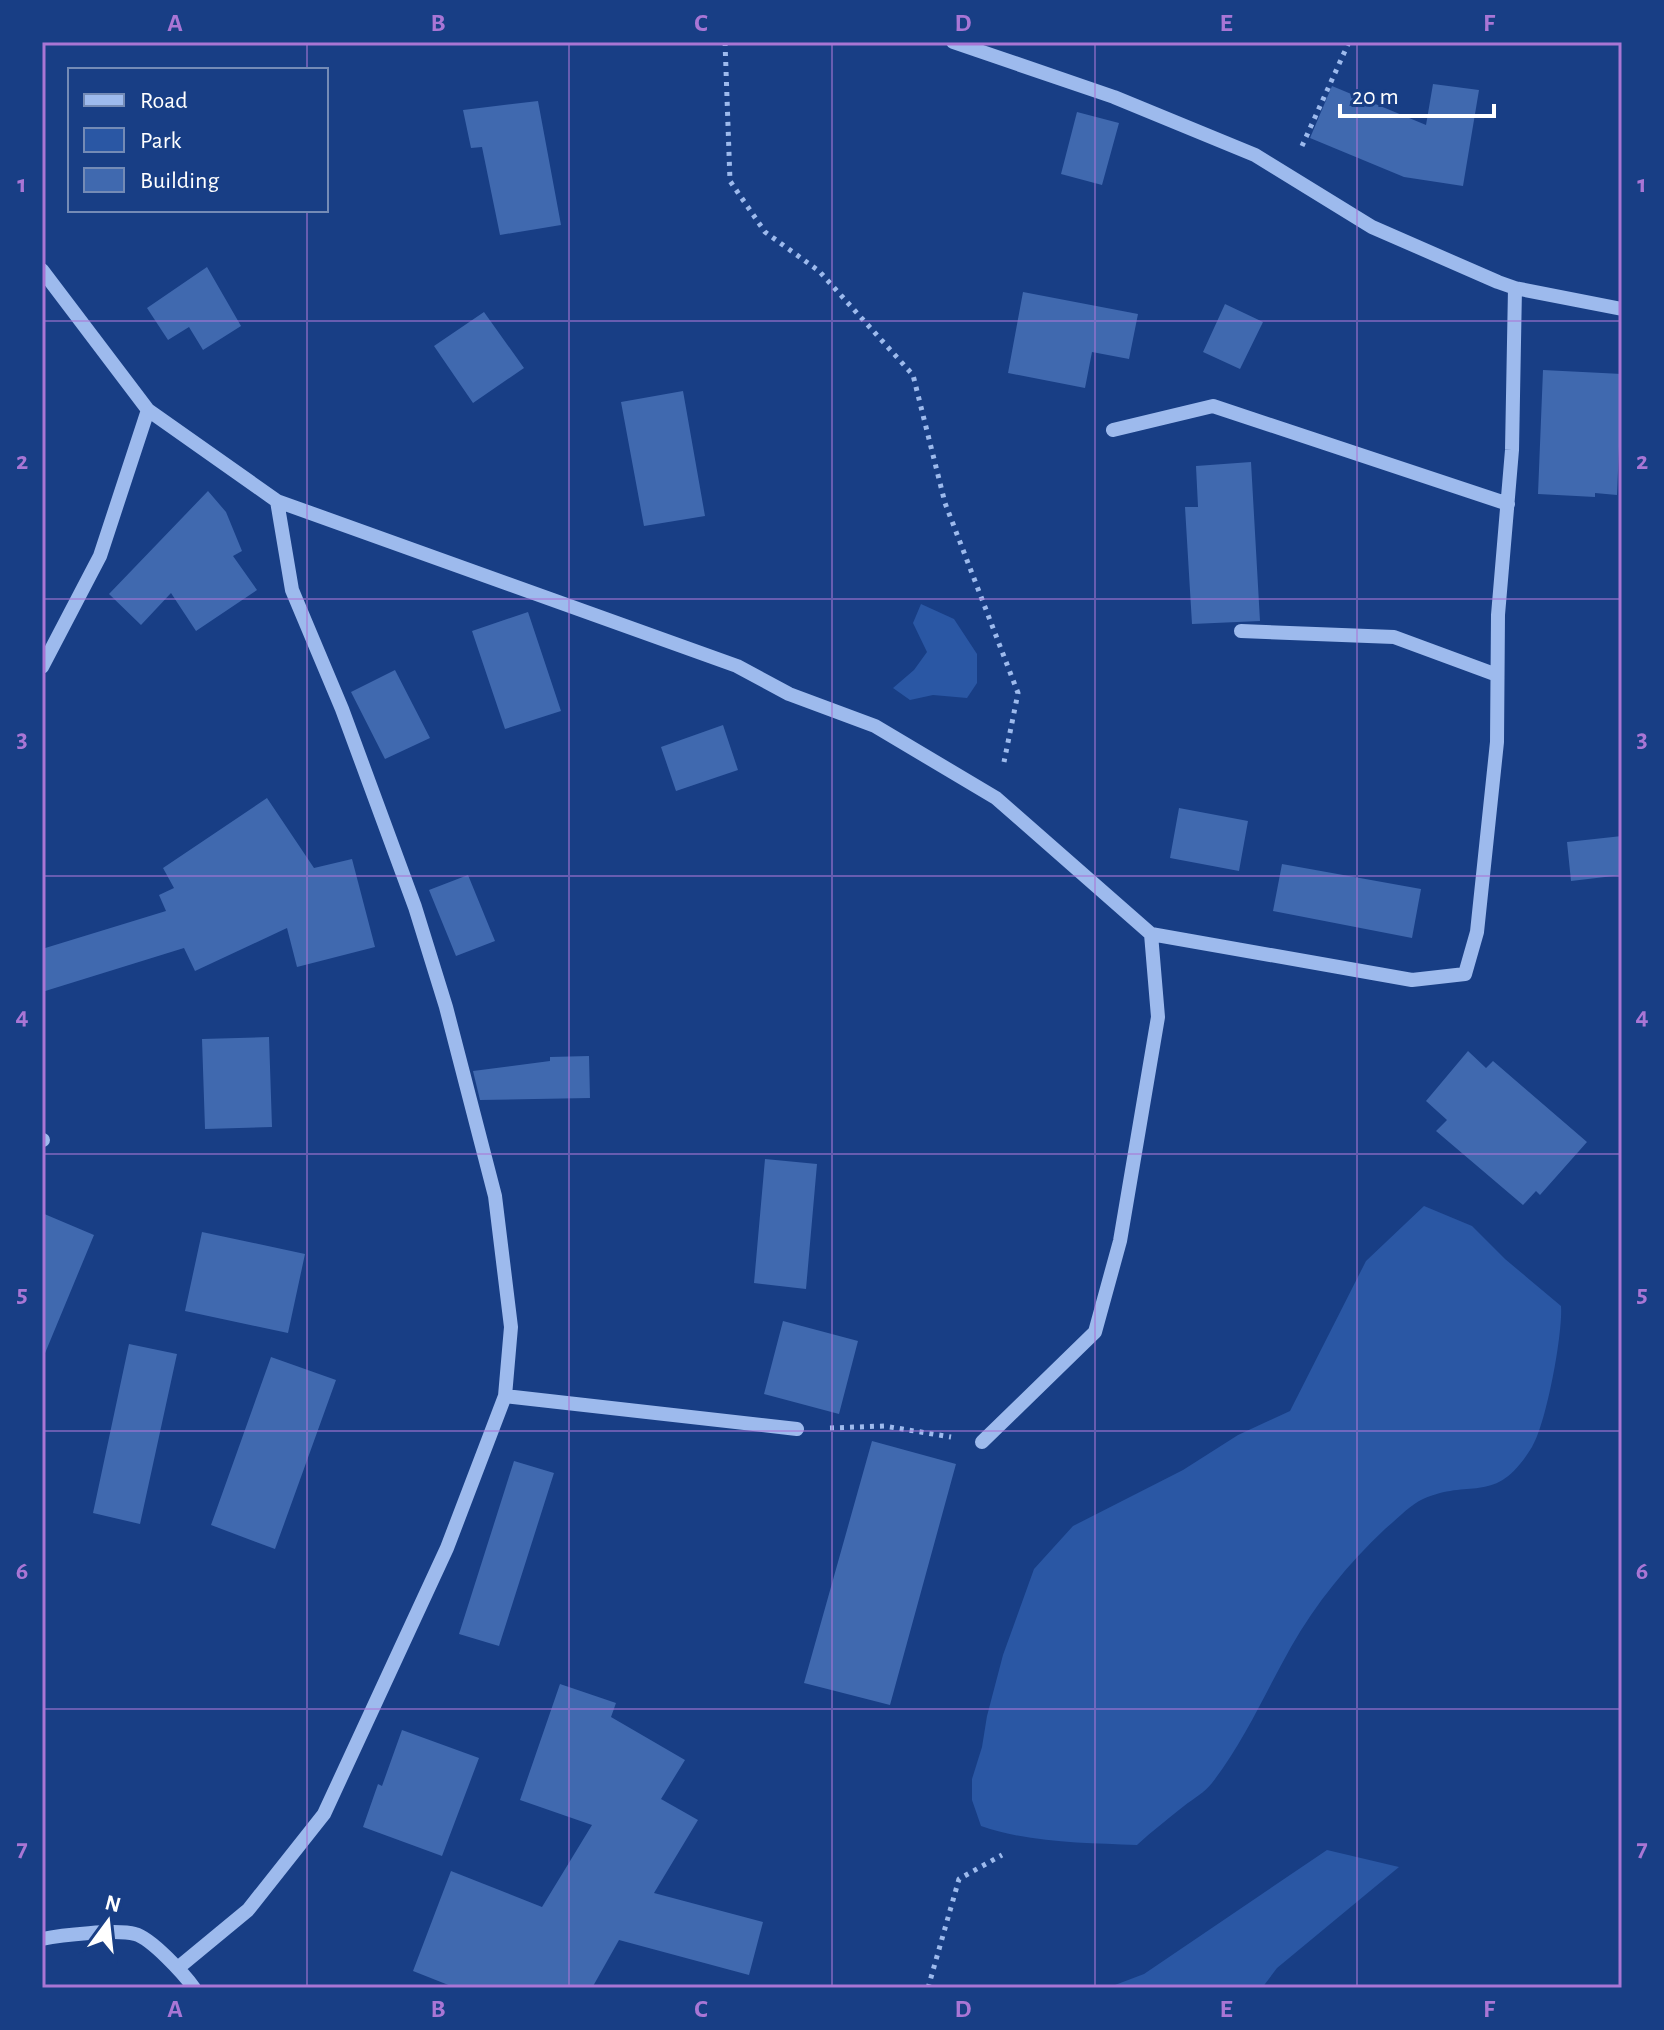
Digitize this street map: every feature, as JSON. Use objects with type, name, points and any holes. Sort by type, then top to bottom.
[{"type":"street","points":[[953,42],[1114,97],[1255,155],[1372,227],[1515,288],[1622,309]]},
{"type":"street","points":[[42,270],[148,410],[277,501],[737,666],[789,694],[875,726],[996,798],[1151,934],[1412,980],[1465,974],[1477,932],[1497,742],[1498,615],[1512,450],[1515,288]]},
{"type":"street","points":[[1113,430],[1213,406],[1508,504]]},
{"type":"street","points":[[42,667],[100,556],[148,410]]},
{"type":"street","points":[[179,1967],[248,1910],[324,1814],[447,1548],[505,1396],[511,1327],[495,1196],[446,1007],[415,907],[342,709],[292,590],[277,501]]},
{"type":"street","points":[[1241,631],[1394,637],[1497,675]]},
{"type":"street","points":[[982,1442],[1095,1332],[1120,1241],[1158,1017],[1151,934]]},
{"type":"street","points":[[505,1396],[797,1429]]},
{"type":"street","points":[[42,1939],[65,1934],[136,1934],[179,1967],[194,1988]]},
{"type":"path","points":[[725,42],[730,181],[765,232],[819,271],[913,375],[945,503],[1018,693],[996,798]]},
{"type":"path","points":[[1288,176],[1349,42]]},
{"type":"path","points":[[797,1429],[884,1426],[982,1442]]},
{"type":"path","points":[[928,1988],[959,1879],[1002,1855]]},
{"type":"green space","points":[[921,604],[954,619],[977,654],[977,683],[967,698],[933,695],[910,700],[893,688],[914,670],[927,652],[913,623]]},
{"type":"green space","points":[[1424,1206],[1472,1226],[1505,1259],[1561,1306],[1559,1337],[1543,1420],[1532,1447],[1519,1466],[1494,1484],[1423,1499],[1371,1542],[1311,1615],[1244,1734],[1212,1783],[1137,1845],[1038,1839],[981,1826],[972,1800],[972,1779],[1003,1655],[1034,1569],[1073,1526],[1183,1470],[1238,1435],[1290,1411],[1366,1261]]},
{"type":"green space","points":[[1327,1850],[1399,1867],[1277,1968],[1262,1988],[1107,1988],[1144,1974]]},
{"type":"building","points":[[1433,84],[1479,90],[1463,186],[1404,177],[1310,138],[1332,86],[1426,125]]},
{"type":"building","points":[[538,101],[561,225],[500,235],[482,147],[471,148],[463,110]]},
{"type":"building","points":[[1077,112],[1119,123],[1102,185],[1061,174]]},
{"type":"building","points":[[207,267],[241,326],[203,350],[189,327],[168,340],[147,308]]},
{"type":"building","points":[[1023,292],[1138,314],[1129,359],[1092,352],[1085,388],[1008,373]]},
{"type":"building","points":[[1225,304],[1263,322],[1240,369],[1203,352]]},
{"type":"building","points":[[484,312],[524,368],[473,403],[434,346]]},
{"type":"building","points":[[1543,370],[1622,374],[1617,495],[1538,494]]},
{"type":"building","points":[[683,391],[705,516],[644,526],[621,402]]},
{"type":"building","points":[[1251,462],[1260,621],[1192,624],[1185,507],[1198,507],[1196,466]]},
{"type":"building","points":[[208,491],[226,512],[242,551],[233,556],[257,590],[196,631],[171,593],[141,625],[109,594]]},
{"type":"building","points":[[528,612],[561,711],[505,729],[472,631]]},
{"type":"building","points":[[395,670],[430,738],[385,759],[351,692]]},
{"type":"building","points":[[723,725],[738,770],[676,791],[661,747]]},
{"type":"building","points":[[267,798],[314,868],[352,859],[375,947],[297,967],[287,928],[195,971],[184,948],[42,992],[42,949],[166,911],[159,895],[174,888],[163,868]]},
{"type":"building","points":[[1179,808],[1248,821],[1239,871],[1170,858]]},
{"type":"building","points":[[1622,836],[1622,875],[1571,881],[1567,842]]},
{"type":"building","points":[[1282,864],[1421,889],[1412,938],[1273,911]]},
{"type":"building","points":[[468,875],[495,941],[456,956],[429,890]]},
{"type":"building","points":[[269,1037],[272,1127],[205,1129],[202,1039]]},
{"type":"building","points":[[1468,1051],[1486,1068],[1493,1061],[1587,1142],[1540,1195],[1536,1191],[1523,1205],[1436,1131],[1447,1120],[1426,1101]]},
{"type":"building","points":[[589,1056],[590,1098],[480,1100],[473,1071],[550,1061],[550,1057]]},
{"type":"building","points":[[765,1159],[817,1164],[806,1289],[754,1283]]},
{"type":"building","points":[[42,1213],[94,1235],[43,1358],[42,1358]]},
{"type":"building","points":[[202,1232],[305,1254],[288,1333],[185,1311]]},
{"type":"building","points":[[783,1321],[858,1341],[839,1414],[764,1394]]},
{"type":"building","points":[[129,1344],[177,1354],[140,1524],[93,1513]]},
{"type":"building","points":[[271,1357],[336,1380],[275,1549],[211,1525]]},
{"type":"building","points":[[872,1441],[956,1464],[890,1705],[804,1683]]},
{"type":"building","points":[[514,1461],[554,1473],[499,1646],[459,1634]]},
{"type":"building","points":[[560,1684],[616,1703],[611,1717],[685,1760],[661,1799],[698,1820],[654,1893],[763,1922],[749,1975],[619,1940],[592,1988],[456,1988],[413,1971],[451,1871],[542,1907],[592,1825],[520,1800]]},
{"type":"building","points":[[402,1730],[479,1758],[442,1856],[363,1827]]}]
